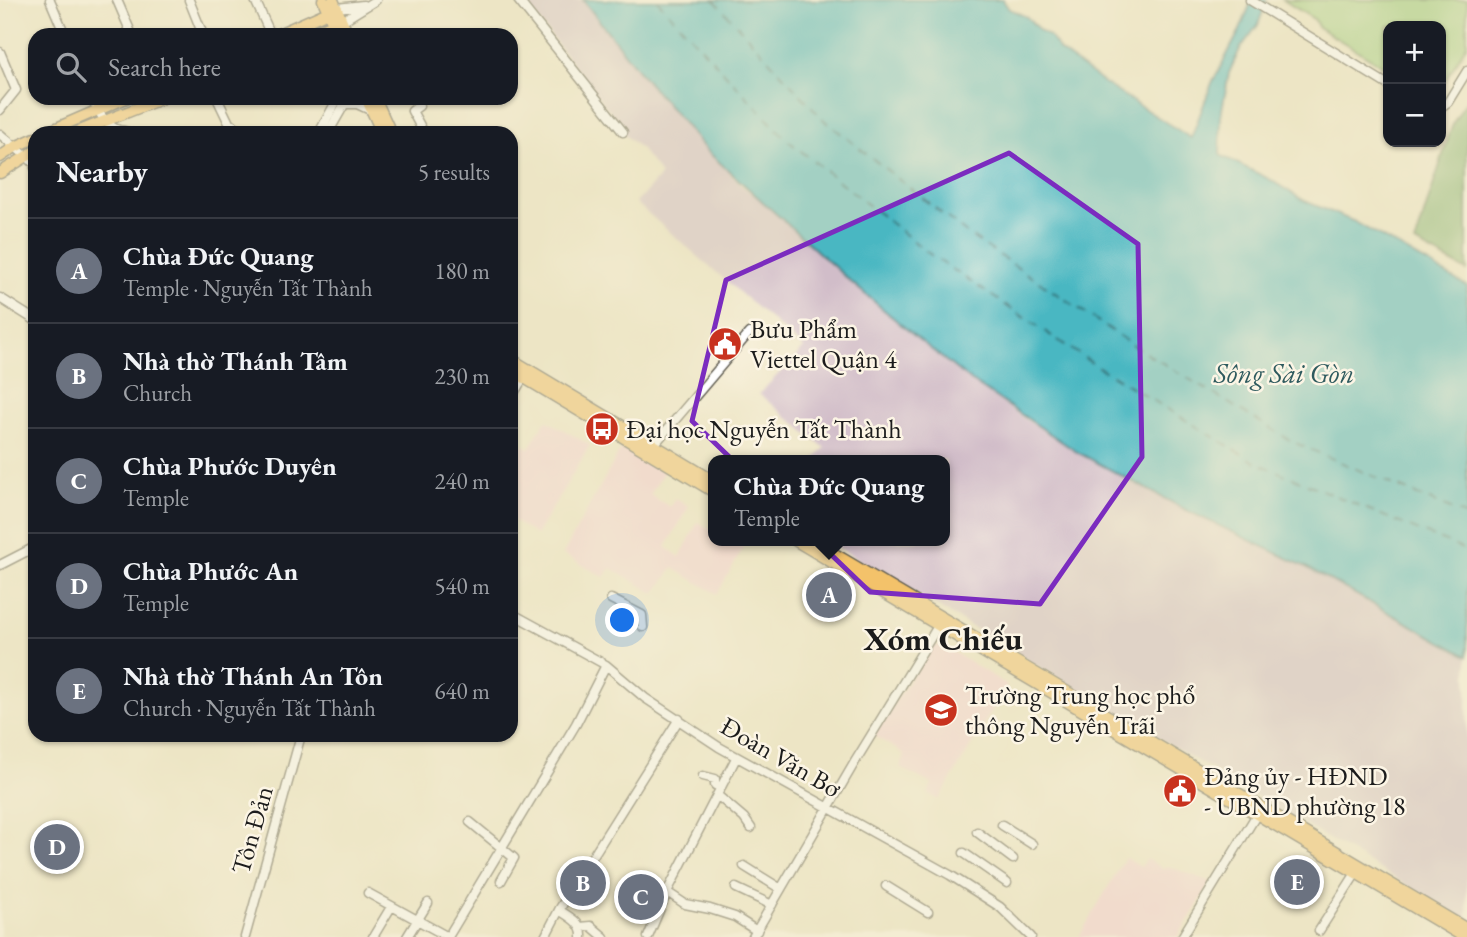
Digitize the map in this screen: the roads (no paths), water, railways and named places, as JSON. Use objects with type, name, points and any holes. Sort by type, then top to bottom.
[{"type":"main road","points":[[323,0],[332,7],[337,28]]},
{"type":"main road","points":[[288,28],[332,7]]},
{"type":"main road","points":[[324,28],[337,22]]},
{"type":"main road","points":[[337,22],[342,28]]},
{"type":"main road","points":[[61,126],[109,105]]},
{"type":"main road","points":[[91,126],[145,105]]},
{"type":"main road","points":[[369,105],[379,126]]},
{"type":"main road","points":[[378,105],[388,126]]},
{"type":"main road","points":[[0,157],[28,141]]},
{"type":"main road","points":[[0,173],[28,154]]},
{"type":"main road","points":[[518,364],[708,489]]},
{"type":"main road","points":[[518,375],[708,478]]},
{"type":"main road","points":[[805,546],[941,622],[1467,929]]},
{"type":"main road","points":[[821,546],[1018,671],[1464,937]]},
{"type":"street","points":[[50,0],[62,28]]},
{"type":"street","points":[[117,0],[129,28]]},
{"type":"street","points":[[189,0],[200,28]]},
{"type":"street","points":[[255,0],[269,28]]},
{"type":"street","points":[[337,22],[376,0]]},
{"type":"street","points":[[518,0],[623,132]]},
{"type":"street","points":[[1250,0],[1386,84]]},
{"type":"street","points":[[332,7],[366,4]]},
{"type":"street","points":[[0,52],[16,90],[0,110]]},
{"type":"street","points":[[1446,103],[1467,71]]},
{"type":"street","points":[[95,105],[113,126]]},
{"type":"street","points":[[220,105],[229,123],[235,126]]},
{"type":"street","points":[[324,126],[339,105]]},
{"type":"street","points":[[331,126],[341,105]]},
{"type":"street","points":[[359,105],[372,111]]},
{"type":"street","points":[[419,106],[412,111],[420,126]]},
{"type":"street","points":[[0,134],[15,147],[28,152]]},
{"type":"street","points":[[0,298],[28,316]]},
{"type":"street","points":[[652,450],[749,333]]},
{"type":"street","points":[[518,386],[523,378]]},
{"type":"street","points":[[0,565],[28,551]]},
{"type":"street","points":[[611,599],[642,615],[643,627]]},
{"type":"street","name":"Đoàn Văn Bơ","points":[[518,617],[606,665],[645,698],[736,758],[950,875],[1000,908],[1031,937]]},
{"type":"street","points":[[667,892],[685,904],[735,917],[755,934],[941,622]]},
{"type":"street","points":[[368,893],[448,937],[576,724],[606,665]]},
{"type":"street","points":[[545,937],[559,910],[678,719]]},
{"type":"street","name":"Tôn Đản","points":[[245,937],[299,742]]},
{"type":"street","points":[[648,937],[667,892],[736,758]]},
{"type":"street","points":[[703,776],[715,779],[719,791],[751,828]]},
{"type":"street","points":[[1182,937],[1257,814]]},
{"type":"street","points":[[470,822],[514,858],[501,881]]},
{"type":"street","points":[[1002,825],[1032,844]]},
{"type":"street","points":[[977,832],[1013,859]]},
{"type":"street","points":[[964,853],[1007,883]]},
{"type":"street","points":[[744,866],[781,889]]},
{"type":"street","points":[[1320,931],[1356,873]]},
{"type":"street","points":[[886,886],[928,912]]},
{"type":"street","points":[[736,888],[772,905]]},
{"type":"street","points":[[407,937],[428,903]]},
{"type":"street","points":[[373,937],[391,907]]},
{"type":"street","points":[[559,910],[580,926],[591,926],[604,937]]},
{"type":"street","points":[[580,926],[582,937]]},
{"type":"water","name":"Sông Sài Gòn","points":[[583,0],[1003,0],[1009,9],[1027,17],[1049,36],[1060,51],[1105,84],[1191,138],[1212,83],[1240,30],[1252,0],[1267,0],[1258,25],[1240,49],[1229,73],[1221,115],[1220,155],[1267,178],[1305,201],[1355,222],[1467,286],[1467,656],[1306,567],[1188,511],[1077,452],[970,380],[851,282],[707,151]]},
{"type":"place","name":"Bưu Phẩm Viettel Quận 4","points":[[725,344]]},
{"type":"place","name":"Đại học Nguyễn Tất Thành","points":[[602,429]]},
{"type":"place","name":"Chùa Đức Quang","points":[[829,595]]},
{"type":"place","name":"Trường Trung học phổ thông Nguyễn Trãi","points":[[941,710]]},
{"type":"place","name":"Đảng ủy - HĐND - UBND phường 18","points":[[1180,791]]},
{"type":"place","name":"Chùa Phước An","points":[[57,847]]},
{"type":"place","name":"Nhà thờ Thánh An Tôn","points":[[1297,882]]},
{"type":"place","name":"Nhà thờ Thánh Tâm","points":[[583,883]]},
{"type":"place","name":"Chùa Phước Duyên","points":[[641,897]]},
{"type":"district","name":"Xóm Chiếu","points":[[943,638]]}]
